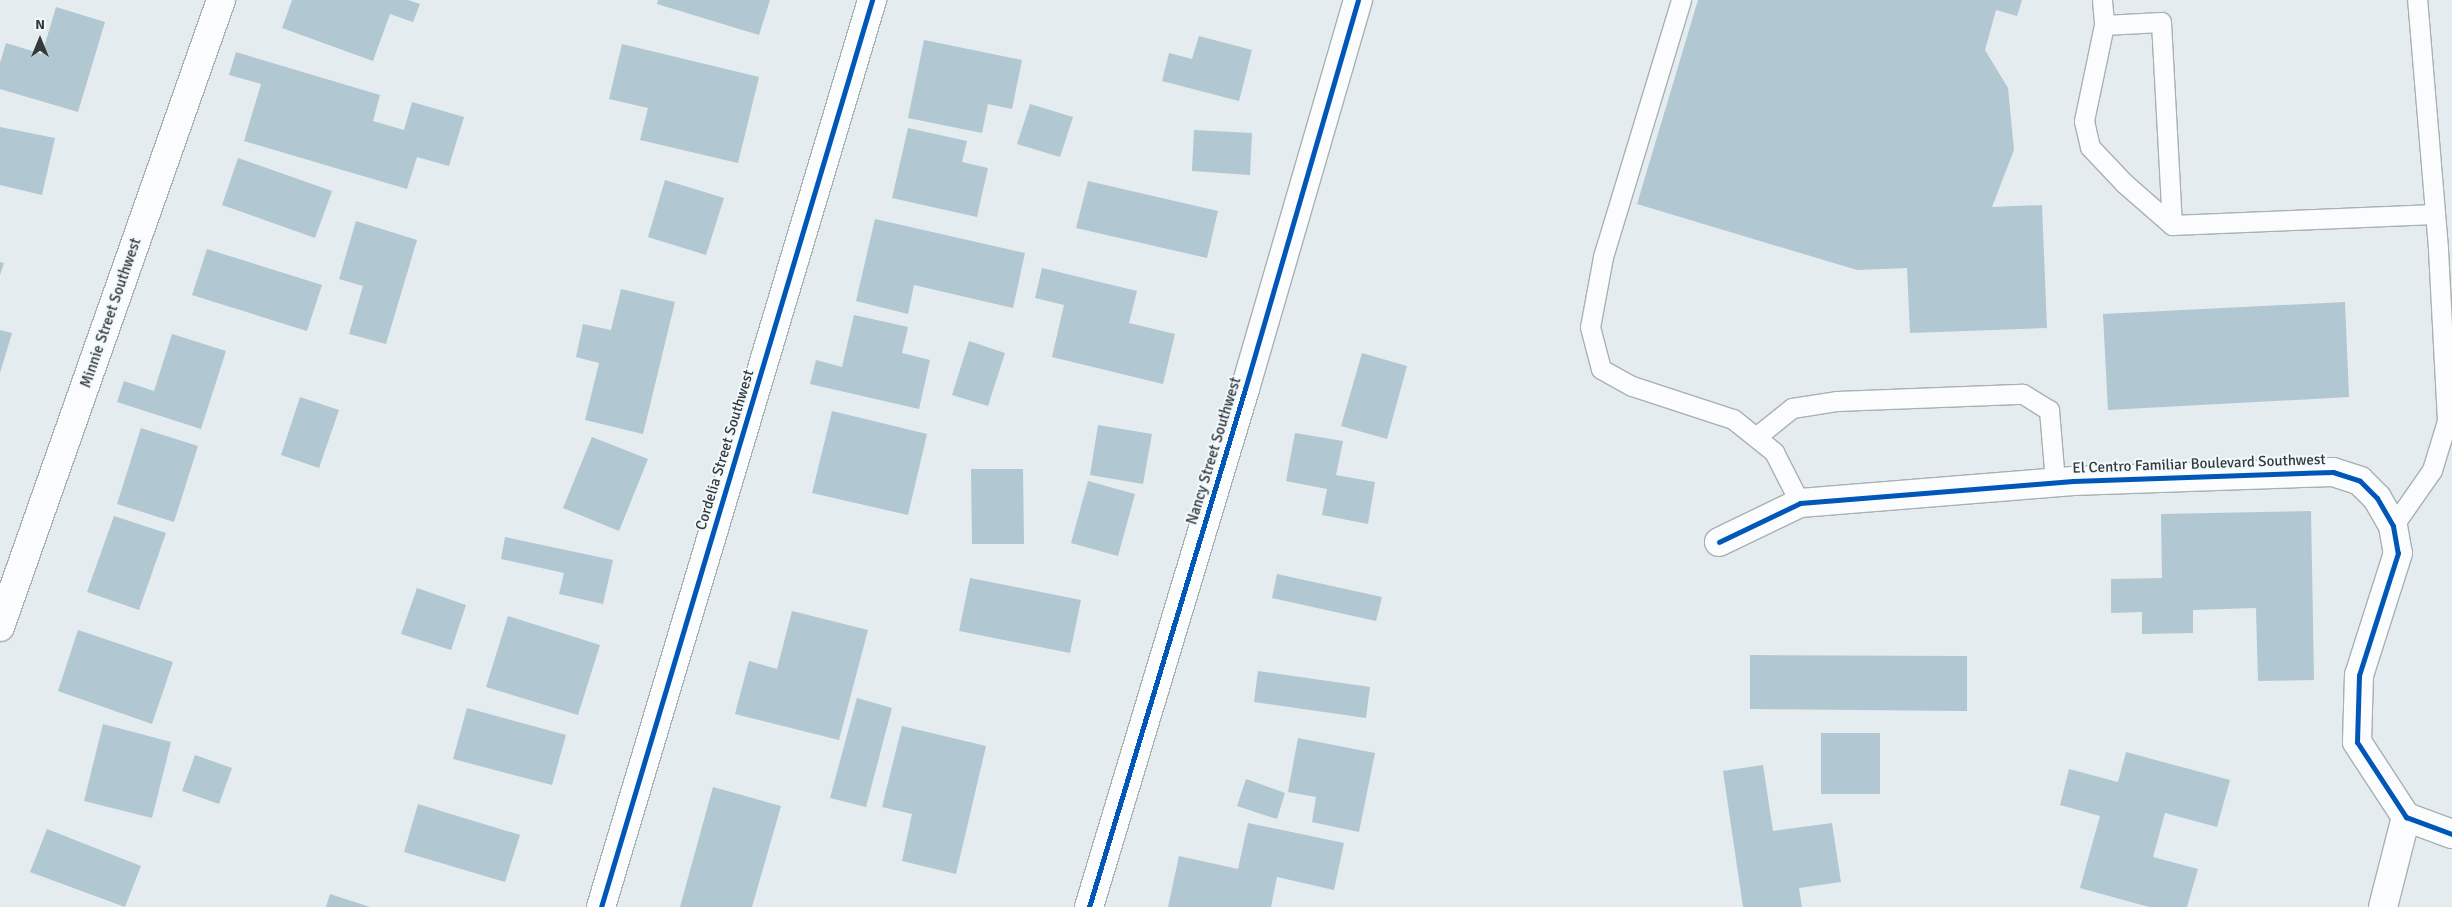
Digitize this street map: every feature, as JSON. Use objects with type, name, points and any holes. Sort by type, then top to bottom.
[{"type":"street","name":"Minnie Street Southwest","points":[[0,627],[222,0]]},
{"type":"street","name":"Cordelia Street Southwest","points":[[601,907],[872,0]]},
{"type":"street","name":"Nancy Street Southwest","points":[[1090,907],[1245,389],[1358,0]]},
{"type":"street","name":"El Centro Familiar Boulevard Southwest","points":[[1718,542],[1800,503],[2055,482],[2333,472],[2360,480],[2377,498],[2393,526],[2398,553],[2359,675],[2357,742],[2406,817]]},
{"type":"street","points":[[2383,907],[2406,817],[2452,834]]},
{"type":"lane","points":[[1681,0],[1603,257],[1590,327],[1601,369],[1632,386],[1733,419],[1774,452],[1800,503]]},
{"type":"lane","points":[[2102,0],[2104,25],[2084,121],[2090,147],[2124,183],[2172,225],[2435,214]]},
{"type":"lane","points":[[2393,526],[2432,470],[2447,421],[2435,214],[2417,0]]},
{"type":"lane","points":[[2104,25],[2160,22],[2172,225]]},
{"type":"lane","points":[[1756,437],[1792,408],[1837,401],[2023,394],[2048,410],[2055,482]]},
{"type":"building","points":[[292,0],[408,0],[420,4],[413,22],[390,14],[373,61],[282,28]]},
{"type":"building","points":[[658,0],[770,0],[759,35],[657,4]]},
{"type":"building","points":[[1698,0],[2022,0],[2017,16],[1996,10],[1985,50],[2008,88],[2014,150],[1992,207],[2042,205],[2047,328],[1910,333],[1907,268],[1857,270],[1637,204]]},
{"type":"building","points":[[56,7],[105,22],[78,112],[0,89],[0,63],[6,43],[42,54]]},
{"type":"building","points":[[1199,36],[1252,50],[1239,101],[1162,81],[1169,53],[1192,59]]},
{"type":"building","points":[[924,40],[1022,60],[1012,109],[988,104],[982,133],[908,118]]},
{"type":"building","points":[[622,44],[759,77],[738,163],[640,140],[648,108],[609,99]]},
{"type":"building","points":[[236,52],[380,95],[373,121],[404,130],[412,102],[464,117],[449,166],[417,157],[407,189],[244,141],[261,84],[229,75]]},
{"type":"building","points":[[1030,104],[1073,117],[1060,157],[1017,144]]},
{"type":"building","points":[[0,127],[55,138],[42,195],[0,185]]},
{"type":"building","points":[[908,128],[967,141],[962,162],[988,168],[977,217],[892,198]]},
{"type":"building","points":[[1194,130],[1252,133],[1250,175],[1192,171]]},
{"type":"building","points":[[238,158],[332,191],[315,238],[222,205]]},
{"type":"building","points":[[665,180],[724,198],[706,255],[648,237]]},
{"type":"building","points":[[1088,181],[1218,211],[1207,258],[1076,228]]},
{"type":"building","points":[[875,219],[1025,253],[1013,308],[914,285],[908,314],[856,301]]},
{"type":"building","points":[[356,221],[417,240],[386,344],[349,334],[363,286],[339,279]]},
{"type":"building","points":[[207,249],[322,285],[307,331],[192,295]]},
{"type":"building","points":[[0,262],[4,263],[0,275]]},
{"type":"building","points":[[1042,268],[1137,291],[1129,323],[1175,334],[1163,384],[1052,357],[1064,305],[1035,298]]},
{"type":"building","points":[[621,289],[675,302],[643,434],[585,420],[599,363],[576,357],[583,324],[611,330]]},
{"type":"building","points":[[2345,302],[2349,397],[2108,410],[2103,314]]},
{"type":"building","points":[[854,315],[908,327],[902,353],[930,360],[919,409],[810,384],[816,360],[842,367]]},
{"type":"building","points":[[0,330],[12,333],[0,373]]},
{"type":"building","points":[[172,334],[226,351],[201,429],[117,402],[124,381],[154,391]]},
{"type":"building","points":[[969,341],[1005,353],[988,406],[952,395]]},
{"type":"building","points":[[1362,353],[1407,366],[1387,439],[1341,426]]},
{"type":"building","points":[[300,397],[339,410],[319,468],[281,455]]},
{"type":"building","points":[[832,411],[927,434],[908,515],[812,493]]},
{"type":"building","points":[[1098,425],[1152,434],[1143,484],[1090,475]]},
{"type":"building","points":[[141,428],[198,446],[174,522],[117,504]]},
{"type":"building","points":[[1295,433],[1343,441],[1336,475],[1375,482],[1368,524],[1322,515],[1327,489],[1286,481]]},
{"type":"building","points":[[592,437],[648,459],[619,531],[563,508]]},
{"type":"building","points":[[971,469],[1023,469],[1024,544],[972,544]]},
{"type":"building","points":[[1088,481],[1135,494],[1118,556],[1071,543]]},
{"type":"building","points":[[2311,511],[2314,680],[2258,681],[2256,608],[2193,610],[2193,633],[2142,634],[2142,612],[2111,613],[2111,579],[2162,578],[2161,514]]},
{"type":"building","points":[[114,516],[166,533],[139,610],[87,592]]},
{"type":"building","points":[[505,537],[613,560],[603,604],[559,594],[564,573],[501,559]]},
{"type":"building","points":[[1277,574],[1382,597],[1376,621],[1272,598]]},
{"type":"building","points":[[970,578],[1081,600],[1070,653],[959,631]]},
{"type":"building","points":[[417,588],[466,605],[451,650],[401,634]]},
{"type":"building","points":[[792,611],[868,630],[839,740],[735,714],[749,661],[777,669]]},
{"type":"building","points":[[508,616],[600,645],[578,715],[486,687]]},
{"type":"building","points":[[78,630],[173,662],[152,724],[58,691]]},
{"type":"building","points":[[1750,655],[1967,656],[1967,711],[1750,709]]},
{"type":"building","points":[[1258,671],[1370,687],[1366,718],[1254,702]]},
{"type":"building","points":[[857,698],[892,708],[866,807],[830,798]]},
{"type":"building","points":[[467,708],[566,735],[552,785],[453,759]]},
{"type":"building","points":[[103,724],[171,742],[152,818],[84,801]]},
{"type":"building","points":[[902,726],[986,746],[956,874],[902,861],[912,814],[882,807]]},
{"type":"building","points":[[1821,733],[1880,733],[1880,794],[1821,794]]},
{"type":"building","points":[[1298,738],[1375,753],[1359,832],[1312,822],[1316,797],[1288,792]]},
{"type":"building","points":[[2126,752],[2230,780],[2217,827],[2165,813],[2153,857],[2198,869],[2187,907],[2149,907],[2080,888],[2100,816],[2060,805],[2069,769],[2118,782]]},
{"type":"building","points":[[195,755],[232,768],[219,804],[182,791]]},
{"type":"building","points":[[1763,765],[1773,831],[1832,823],[1841,882],[1799,888],[1802,907],[1743,907],[1723,771]]},
{"type":"building","points":[[1246,779],[1285,793],[1277,819],[1237,806]]},
{"type":"building","points":[[713,787],[781,806],[752,907],[680,907]]},
{"type":"building","points":[[418,804],[520,835],[505,882],[404,852]]},
{"type":"building","points":[[1248,823],[1344,843],[1334,890],[1277,877],[1271,907],[1168,907],[1179,856],[1238,869]]},
{"type":"building","points":[[47,829],[141,866],[125,907],[30,872]]},
{"type":"building","points":[[330,894],[370,907],[326,907]]},
{"type":"cycle path","points":[[601,907],[872,0]]},
{"type":"cycle path","points":[[1089,907],[1245,389],[1358,0]]},
{"type":"cycle path","points":[[1719,542],[1800,503],[2073,481],[2333,472],[2360,481],[2377,498],[2393,526],[2398,553],[2359,675],[2357,742],[2406,817],[2452,834]]}]
